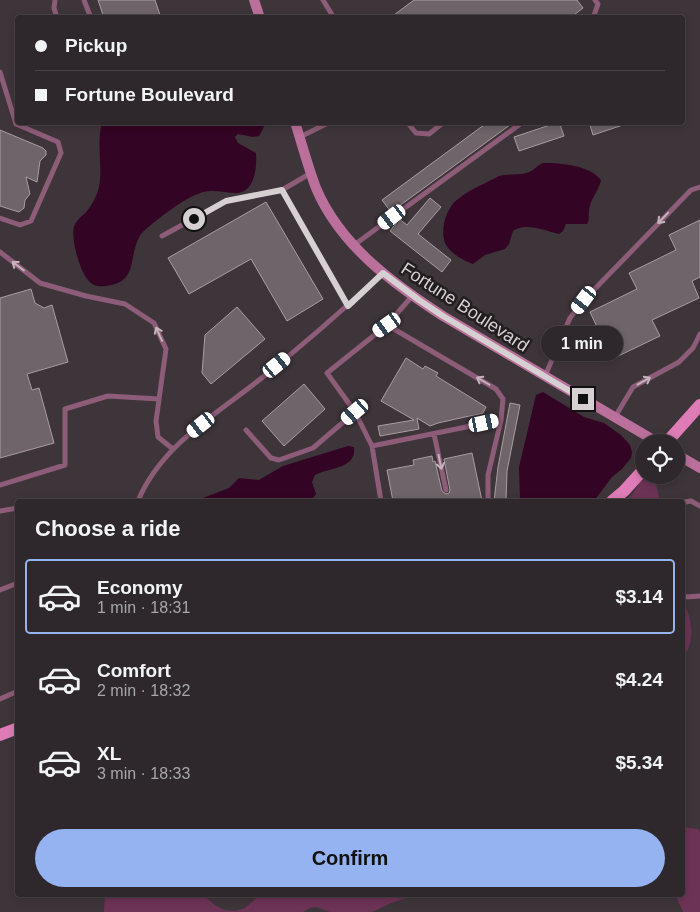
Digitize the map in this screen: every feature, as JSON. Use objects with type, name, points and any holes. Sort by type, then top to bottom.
[{"type":"main road","points":[[254,0],[259,15]]},
{"type":"main road","name":"Fortune Boulevard","points":[[296,125],[316,188],[328,210],[354,246],[383,273],[413,295],[545,377],[644,434]]},
{"type":"main road","points":[[674,434],[700,406]]},
{"type":"main road","points":[[685,459],[700,468]]},
{"type":"main road","points":[[614,499],[635,478]]},
{"type":"main road","points":[[0,735],[15,729]]},
{"type":"lane","points":[[55,0],[54,8],[57,15]]},
{"type":"lane","points":[[84,0],[90,15]]},
{"type":"lane","points":[[323,0],[332,15]]},
{"type":"lane","points":[[594,15],[598,4],[595,0]]},
{"type":"lane","points":[[0,72],[15,121]]},
{"type":"lane","points":[[0,218],[20,225],[31,221],[61,153],[58,142],[18,125]]},
{"type":"lane","points":[[300,137],[324,125]]},
{"type":"lane","points":[[409,125],[416,133],[429,134],[440,125]]},
{"type":"lane","points":[[354,246],[519,125]]},
{"type":"lane","points":[[162,236],[226,201],[282,190],[312,172]]},
{"type":"lane","points":[[545,377],[570,318],[584,300],[691,190],[700,187]]},
{"type":"lane","points":[[282,190],[348,306]]},
{"type":"lane","points":[[0,252],[40,283],[86,296],[125,304],[154,324],[166,349],[156,421],[158,437],[173,450]]},
{"type":"lane","points":[[139,499],[152,474],[185,437],[270,372],[348,306],[383,273]]},
{"type":"lane","points":[[381,499],[372,446],[355,412],[327,374],[387,325],[413,295]]},
{"type":"lane","points":[[387,325],[496,389],[504,399],[488,475],[488,499]]},
{"type":"lane","points":[[615,418],[633,387],[679,362],[693,348],[700,334]]},
{"type":"lane","points":[[0,485],[65,465],[65,409],[108,396],[159,398]]},
{"type":"lane","points":[[246,430],[271,458],[279,460],[313,448],[355,412]]},
{"type":"lane","points":[[372,446],[501,420]]},
{"type":"lane","points":[[434,434],[446,490]]},
{"type":"lane","points":[[685,502],[691,501],[700,506]]},
{"type":"lane","points":[[0,511],[15,508]]},
{"type":"lane","points":[[0,590],[15,584]]},
{"type":"lane","points":[[685,596],[700,596]]},
{"type":"lane","points":[[0,699],[15,692]]},
{"type":"shaded area","points":[[101,125],[265,125],[259,136],[253,137],[238,134],[235,137],[238,143],[256,153],[254,178],[248,188],[243,192],[237,193],[203,192],[176,206],[141,234],[134,250],[131,266],[124,279],[106,286],[92,284],[86,277],[76,254],[73,236],[75,224],[92,205],[99,187]]},
{"type":"shaded area","points":[[543,163],[566,164],[582,168],[596,175],[601,180],[589,208],[587,224],[566,224],[563,231],[559,234],[530,227],[518,228],[513,231],[509,244],[505,249],[485,255],[473,264],[450,250],[445,243],[443,231],[447,213],[458,199],[499,176],[526,173]]},
{"type":"shaded area","points":[[543,392],[584,417],[604,423],[621,435],[630,445],[631,458],[612,477],[596,499],[520,499],[519,467],[536,395]]},
{"type":"shaded area","points":[[348,446],[354,447],[354,454],[347,463],[315,475],[312,482],[316,494],[312,499],[200,499],[229,488],[239,478],[259,480],[283,466]]},
{"type":"shaded area","points":[[639,484],[656,484],[660,499],[627,499],[632,495]]},
{"type":"shaded area","points":[[685,607],[691,629],[690,644],[685,654]]},
{"type":"shaded area","points":[[685,827],[698,829],[700,832],[700,912],[683,912],[676,897],[685,897]]},
{"type":"shaded area","points":[[105,897],[206,897],[216,906],[225,910],[235,911],[245,908],[258,897],[410,897],[372,912],[330,912],[316,907],[303,912],[104,912]]},
{"type":"building","points":[[98,0],[155,0],[160,15],[103,15]]},
{"type":"building","points":[[414,0],[577,0],[583,8],[574,15],[394,15]]},
{"type":"building","points":[[484,125],[510,125],[391,212],[382,200]]},
{"type":"building","points":[[550,125],[560,125],[564,136],[519,151],[514,137]]},
{"type":"building","points":[[590,125],[623,125],[593,135]]},
{"type":"building","points":[[0,130],[46,151],[46,155],[40,161],[37,182],[26,177],[30,194],[25,200],[24,208],[19,212],[0,206]]},
{"type":"building","points":[[430,198],[441,207],[418,234],[451,260],[442,272],[390,231],[399,219],[407,225]]},
{"type":"building","points":[[266,202],[323,299],[287,321],[251,259],[189,294],[168,258]]},
{"type":"building","points":[[700,220],[700,277],[692,281],[699,298],[652,320],[660,336],[612,359],[590,312],[637,289],[629,273],[676,250],[669,235]]},
{"type":"building","points":[[31,289],[35,303],[44,308],[52,305],[68,362],[27,374],[32,390],[39,388],[54,443],[0,458],[0,298]]},
{"type":"building","points":[[237,307],[265,339],[211,384],[202,373],[205,335]]},
{"type":"building","points":[[406,358],[423,369],[425,366],[438,373],[436,376],[486,407],[483,413],[430,426],[417,418],[419,429],[380,436],[378,426],[414,420],[381,401]]},
{"type":"building","points":[[304,384],[325,409],[284,446],[262,421]]},
{"type":"building","points":[[510,403],[520,405],[507,471],[506,499],[494,499]]},
{"type":"building","points":[[472,453],[482,499],[393,499],[387,470],[414,465],[413,460],[432,456],[433,462],[435,461],[442,491],[446,494],[449,493],[444,459]]},
{"type":"route","points":[[194,219],[226,201],[282,190],[348,306],[383,273],[443,316],[583,399]]}]
